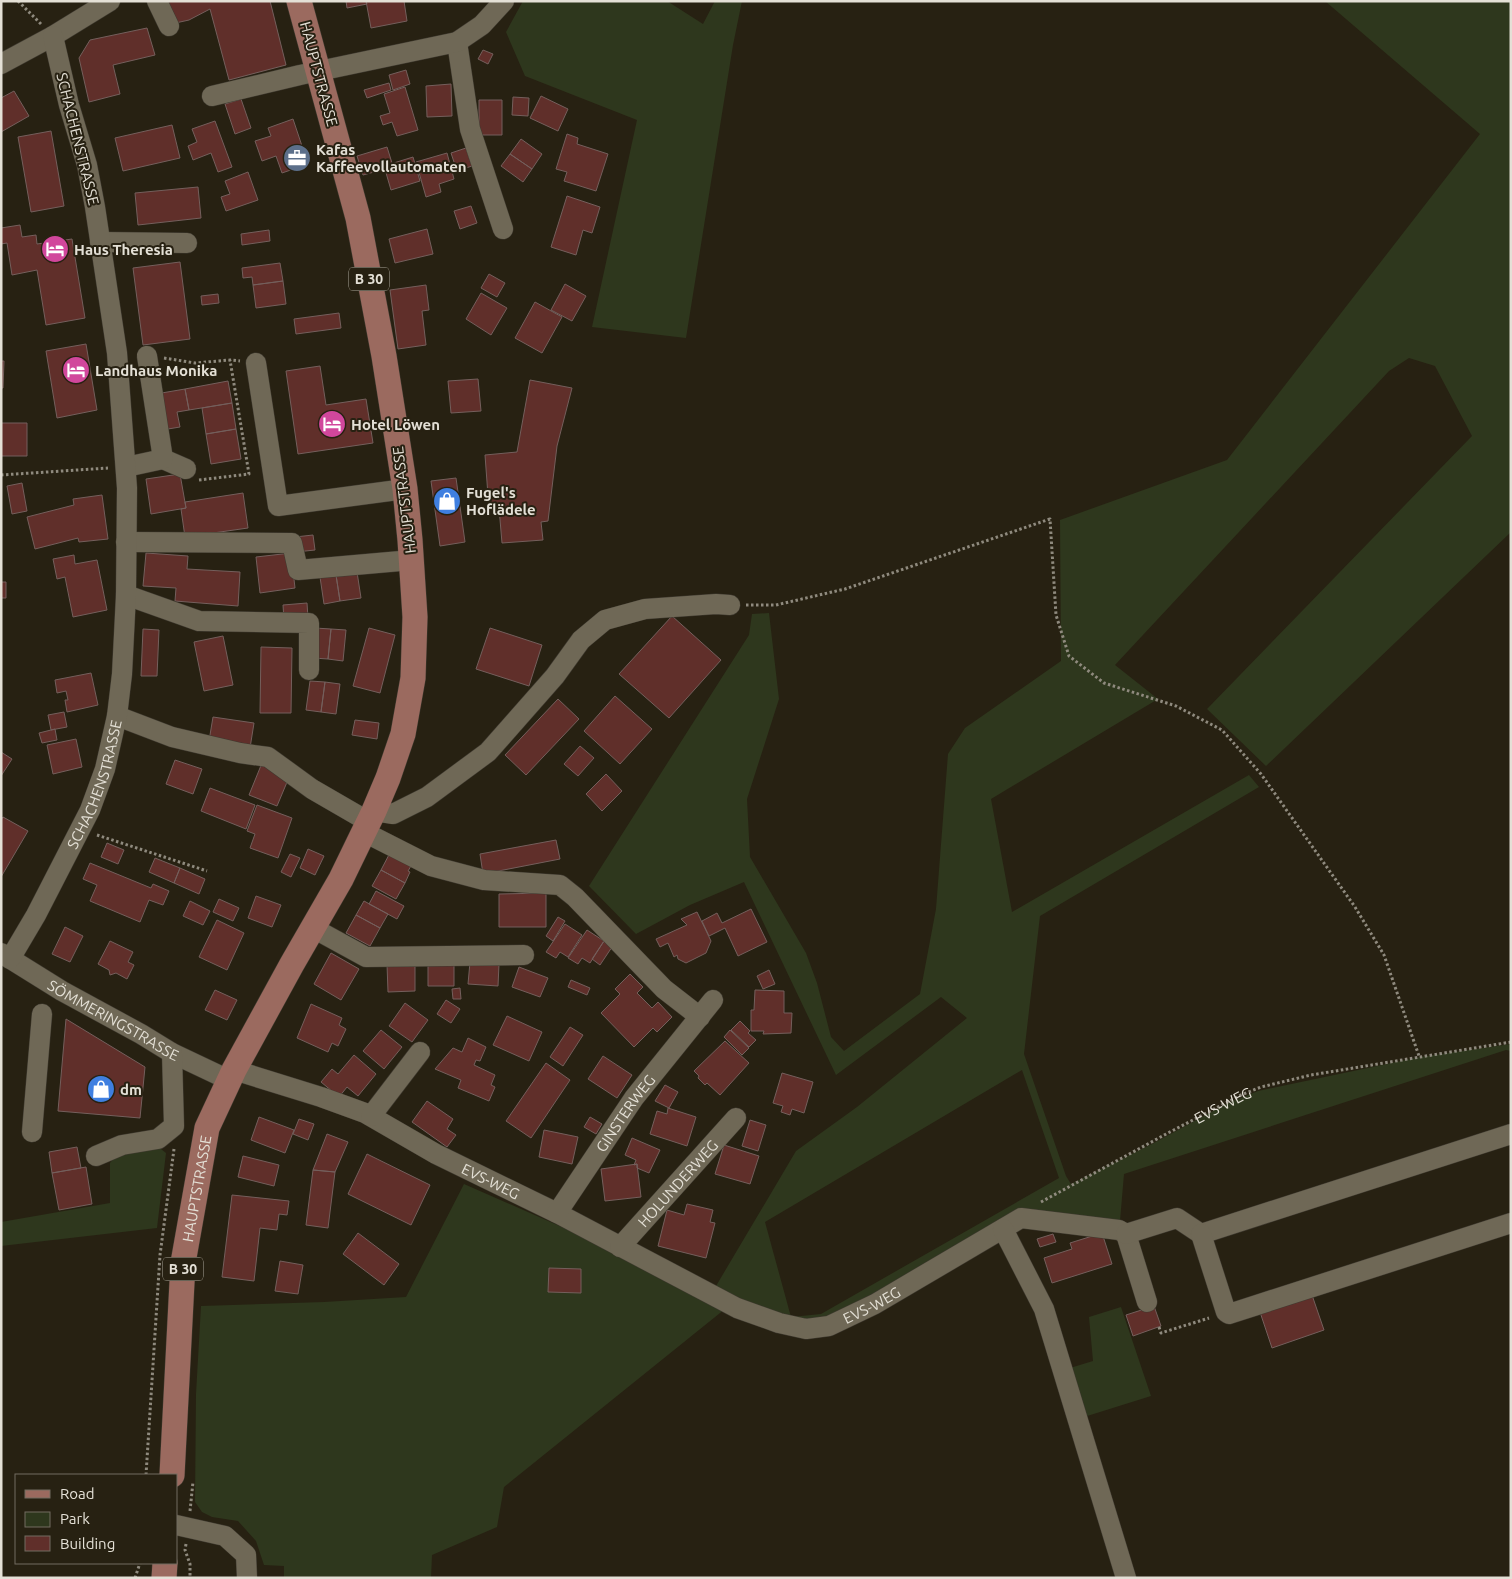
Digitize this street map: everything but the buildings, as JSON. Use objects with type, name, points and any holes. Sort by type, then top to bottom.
[{"type":"main road","name":"HAUPTSTRASSE","points":[[182,1475],[183,1263],[208,1128],[232,1075],[312,928],[341,879],[369,822],[403,734],[411,687],[415,642],[412,560],[405,489],[384,356],[358,218],[300,1]]},
{"type":"main road","points":[[164,1578],[165,1564]]},
{"type":"street","points":[[1,64],[53,36],[110,1]]},
{"type":"street","points":[[157,1],[169,26]]},
{"type":"street","points":[[212,96],[457,42],[482,25],[504,1]]},
{"type":"street","name":"SCHACHENSTRASSE","points":[[6,956],[36,915],[90,810],[105,769],[117,716],[122,674],[126,595],[126,467],[117,352],[87,165],[69,105],[53,36]]},
{"type":"street","points":[[457,42],[470,129],[503,229]]},
{"type":"street","points":[[100,242],[187,243]]},
{"type":"street","points":[[147,356],[164,459]]},
{"type":"street","points":[[256,363],[278,506],[405,489]]},
{"type":"street","points":[[126,467],[164,459],[186,469]]},
{"type":"street","points":[[126,542],[292,543],[298,570],[412,560]]},
{"type":"street","points":[[126,595],[199,621],[309,623],[309,670]]},
{"type":"street","points":[[369,822],[393,814],[427,797],[488,752],[555,676],[580,640],[605,620],[645,608],[730,605]]},
{"type":"street","points":[[117,716],[172,736],[240,753],[268,757],[312,789],[369,822],[431,866],[484,880],[560,885],[575,897],[664,989],[700,1017]]},
{"type":"street","points":[[312,928],[366,958],[524,955]]},
{"type":"street","name":"SÖMMERINGSTRASSE","points":[[6,956],[62,991],[172,1053],[232,1075]]},
{"type":"street","name":"GINSTERWEG","points":[[557,1213],[634,1098],[713,1000]]},
{"type":"street","points":[[32,1132],[42,1014]]},
{"type":"street","points":[[371,1116],[420,1052]]},
{"type":"street","points":[[96,1156],[122,1145],[158,1138],[174,1126],[172,1053]]},
{"type":"street","name":"EVS-WEG","points":[[232,1075],[321,1096],[371,1116],[436,1154],[557,1213],[737,1308],[779,1323],[806,1329],[829,1326],[876,1304],[1022,1218]]},
{"type":"street","name":"HOLUNDERWEG","points":[[620,1246],[736,1118]]},
{"type":"street","points":[[1201,1234],[1511,1134]]},
{"type":"street","points":[[1022,1218],[1119,1230],[1126,1234],[1147,1302]]},
{"type":"street","points":[[1126,1234],[1177,1218],[1201,1234],[1226,1312],[1229,1314],[1511,1223]]},
{"type":"street","points":[[1003,1229],[1044,1309],[1126,1578]]},
{"type":"street","points":[[182,1526],[225,1536],[246,1555],[247,1578]]},
{"type":"path","points":[[18,1],[53,36]]},
{"type":"path","points":[[147,356],[195,363],[230,360],[256,363]]},
{"type":"path","points":[[186,469],[199,481],[249,474],[230,360]]},
{"type":"path","points":[[1,475],[126,467]]},
{"type":"path","points":[[730,605],[776,606],[845,589],[1050,519],[1056,614],[1069,656],[1104,683],[1176,706],[1222,730],[1261,774],[1355,907],[1384,955],[1419,1056]]},
{"type":"path","points":[[80,830],[207,871]]},
{"type":"path","name":"EVS-WEG","points":[[1022,1218],[1040,1203],[1168,1133],[1241,1095],[1261,1087],[1311,1074],[1511,1042]]},
{"type":"path","points":[[1159,1327],[1161,1333],[1226,1312]]},
{"type":"path","points":[[182,1475],[182,1526],[185,1550],[190,1564],[190,1578]]},
{"type":"path","points":[[135,1578],[140,1564]]},
{"type":"green space","points":[[523,1],[667,1],[703,24],[715,1],[742,1],[733,45],[686,338],[592,327],[637,120],[525,76],[506,32]]},
{"type":"green space","points":[[1325,1],[1511,1],[1511,532],[1266,766],[1207,709],[1472,436],[1435,366],[1409,358],[1389,371],[1115,665],[1158,699],[991,799],[1012,912],[1249,775],[1259,787],[1040,916],[1024,1054],[1066,1176],[1071,1184],[1152,1144],[1228,1103],[1258,1091],[1420,1057],[1511,1044],[1511,1051],[1506,1050],[1124,1174],[1120,1221],[1037,1215],[860,1306],[809,1322],[754,1309],[716,1286],[796,1151],[857,1107],[967,1018],[941,997],[836,1075],[744,882],[690,905],[636,934],[589,886],[749,635],[752,614],[769,613],[779,699],[747,799],[750,857],[806,953],[817,983],[831,1037],[844,1051],[920,994],[936,909],[948,754],[965,728],[1061,661],[1060,520],[1227,460],[1480,134]],"holes":[[[1022,1070],[1059,1178],[821,1314],[791,1317],[765,1222]]]},
{"type":"green space","points":[[156,1145],[166,1153],[157,1228],[1,1246],[1,1222],[110,1203],[110,1163],[121,1149]]},
{"type":"green space","points":[[464,1184],[571,1231],[725,1309],[504,1487],[497,1527],[432,1555],[431,1578],[284,1578],[284,1566],[264,1565],[256,1541],[238,1521],[212,1517],[202,1512],[195,1502],[196,1394],[201,1306],[406,1297]]},
{"type":"green space","points":[[1121,1307],[1151,1396],[1084,1417],[1070,1368],[1093,1361],[1089,1317]]},
{"type":"place","name":"Kafas Kaffeevollautomaten","points":[[297,158]]},
{"type":"place","name":"Haus Theresia","points":[[55,249]]},
{"type":"place","name":"Landhaus Monika","points":[[76,370]]},
{"type":"place","name":"Hotel Löwen","points":[[332,424]]},
{"type":"place","name":"Fugel's Hoflädele","points":[[447,501]]},
{"type":"place","name":"dm","points":[[101,1089]]}]
